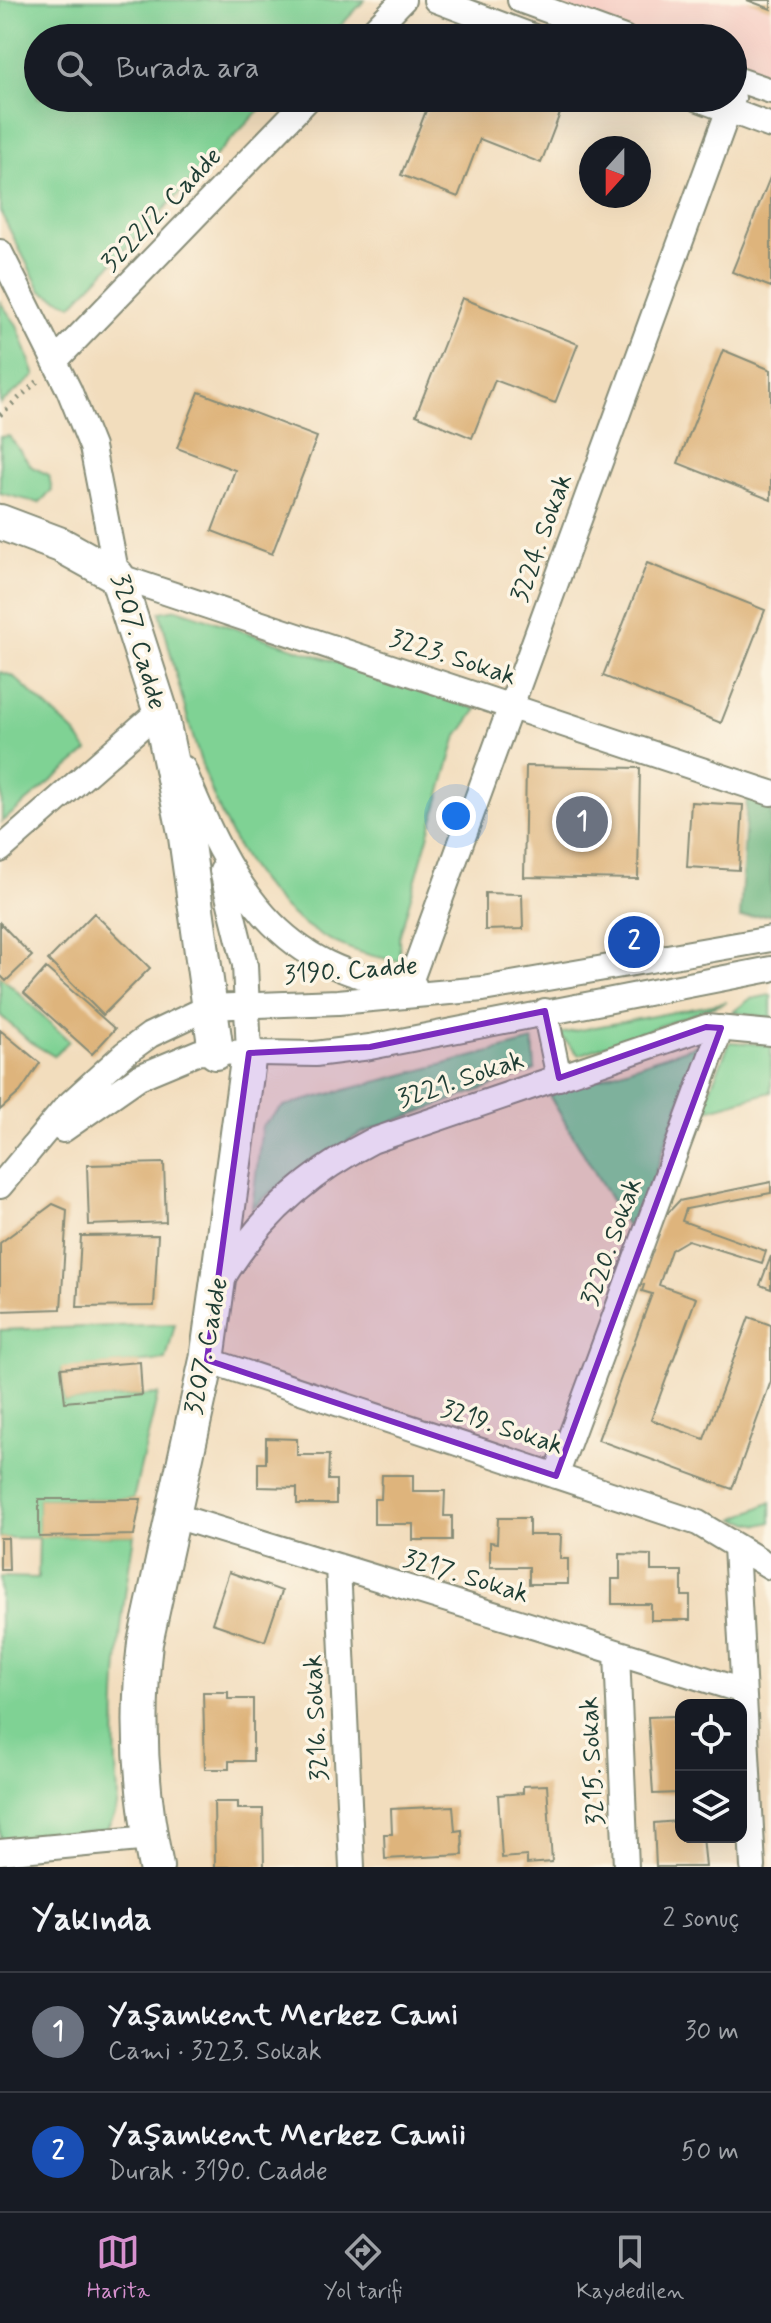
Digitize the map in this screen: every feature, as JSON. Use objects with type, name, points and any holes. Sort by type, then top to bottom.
[{"type":"street","points":[[380,24],[403,0]]},
{"type":"street","points":[[436,0],[500,24]]},
{"type":"street","points":[[520,0],[586,24]]},
{"type":"street","points":[[747,92],[771,91]]},
{"type":"street","points":[[747,105],[771,126]]},
{"type":"street","name":"3222/2. Cadde","points":[[55,361],[295,112]]},
{"type":"street","name":"3224. Sokak","points":[[409,985],[726,112]]},
{"type":"street","name":"3207. Cadde","points":[[0,252],[55,361],[92,447],[117,576],[160,710],[186,837],[209,1007],[233,1052]]},
{"type":"street","points":[[0,522],[61,545],[117,576]]},
{"type":"street","name":"3223. Sokak","points":[[117,576],[771,793]]},
{"type":"street","points":[[0,850],[160,710],[207,826],[232,877],[283,934],[342,971],[409,985],[483,989]]},
{"type":"street","name":"3207. Cadde","points":[[153,1852],[141,1773],[140,1689],[145,1643],[207,1360],[220,1283],[233,1052],[250,1004],[236,921],[207,826]]},
{"type":"street","name":"3190. Cadde","points":[[0,1186],[66,1107],[124,1054],[150,1035],[209,1007],[338,1002],[483,989],[771,939]]},
{"type":"street","points":[[0,1193],[45,1147],[99,1102],[177,1058],[199,1052],[315,1054],[370,1047],[771,969]]},
{"type":"street","points":[[545,1011],[559,1078]]},
{"type":"street","name":"3221. Sokak","points":[[220,1283],[271,1214],[299,1188],[347,1153],[396,1131],[706,1027],[771,1033]]},
{"type":"street","name":"3220. Sokak","points":[[556,1476],[721,1028]]},
{"type":"street","name":"3219. Sokak","points":[[207,1360],[698,1523],[771,1567]]},
{"type":"street","name":"3217. Sokak","points":[[172,1515],[743,1691]]},
{"type":"street","points":[[736,1546],[743,1691],[760,1786],[753,1867]]},
{"type":"street","name":"3216. Sokak","points":[[338,1566],[352,1867]]},
{"type":"street","name":"3215. Sokak","points":[[617,1653],[626,1867]]},
{"type":"street","points":[[0,1852],[153,1852]]},
{"type":"path","points":[[0,415],[55,361]]},
{"type":"highlighted area","points":[[545,1011],[559,1078],[706,1027],[721,1028],[556,1476],[207,1360],[249,1053],[370,1047]]},
{"type":"shaded area","points":[[547,0],[771,0],[771,82],[747,73],[747,24],[613,24]]},
{"type":"green space","points":[[0,0],[365,0],[342,24],[24,24],[24,112],[258,112],[72,305],[41,291],[0,211]]},
{"type":"green space","points":[[0,302],[17,325],[35,376],[0,404]]},
{"type":"green space","points":[[9,436],[32,467],[49,475],[52,491],[39,503],[0,493],[0,437]]},
{"type":"green space","points":[[177,609],[477,709],[456,739],[399,938],[400,961],[342,945],[295,917],[258,878],[229,831],[189,722],[160,612]]},
{"type":"green space","points":[[0,672],[13,676],[74,732],[88,751],[2,822]]},
{"type":"green space","points":[[747,795],[771,804],[771,914],[740,918]]},
{"type":"green space","points":[[0,975],[69,1041],[54,1056],[30,1042],[0,1015]]},
{"type":"green space","points":[[771,995],[771,1018],[733,1012],[750,999]]},
{"type":"green space","points":[[727,1002],[579,1055],[559,1034]]},
{"type":"green space","points":[[533,1041],[535,1070],[362,1133],[304,1165],[252,1208],[262,1126],[284,1106]]},
{"type":"green space","points":[[730,1042],[771,1045],[771,1092],[700,1112]]},
{"type":"green space","points":[[700,1044],[633,1237],[549,1095]]},
{"type":"green space","points":[[175,1324],[166,1360],[61,1369],[65,1402],[158,1394],[133,1499],[39,1499],[39,1537],[134,1535],[117,1679],[115,1736],[118,1799],[115,1814],[106,1830],[0,1839],[0,1577],[38,1578],[39,1538],[0,1538],[0,1330]]},
{"type":"green space","points":[[771,1502],[771,1522],[760,1525],[735,1519]]},
{"type":"building","points":[[747,0],[771,0],[771,9]]},
{"type":"building","points":[[426,112],[561,112],[541,163],[480,139],[458,197],[401,175]]},
{"type":"building","points":[[771,175],[771,287],[732,272]]},
{"type":"building","points":[[462,298],[578,344],[555,403],[495,380],[472,438],[416,415]]},
{"type":"building","points":[[723,350],[771,370],[771,500],[678,463]]},
{"type":"building","points":[[199,392],[317,437],[272,554],[212,531],[235,470],[177,448]]},
{"type":"building","points":[[647,563],[765,610],[721,723],[603,676]]},
{"type":"building","points":[[526,766],[640,768],[638,879],[524,877]]},
{"type":"building","points":[[691,802],[743,805],[739,870],[687,867]]},
{"type":"building","points":[[485,893],[522,894],[523,929],[485,930]]},
{"type":"building","points":[[94,913],[150,968],[103,1015],[48,960]]},
{"type":"building","points":[[0,923],[32,956],[6,981],[0,975]]},
{"type":"building","points":[[46,968],[115,1029],[92,1054],[24,993]]},
{"type":"building","points":[[0,1030],[40,1063],[20,1092],[0,1110]]},
{"type":"building","points":[[164,1163],[166,1222],[89,1225],[87,1165]]},
{"type":"building","points":[[771,1182],[771,1193],[686,1209],[682,1221],[766,1251],[762,1263],[688,1240],[671,1250],[659,1285],[696,1298],[651,1420],[704,1439],[749,1317],[771,1325],[771,1381],[732,1489],[598,1440],[652,1294],[642,1291],[644,1285],[640,1284],[664,1217],[679,1201]]},
{"type":"building","points":[[53,1204],[67,1210],[61,1309],[0,1311],[0,1243]]},
{"type":"building","points":[[158,1235],[154,1306],[77,1307],[81,1236]]},
{"type":"building","points":[[771,1256],[771,1289],[760,1285]]},
{"type":"building","points":[[140,1362],[142,1395],[65,1402],[61,1368]]},
{"type":"building","points":[[266,1438],[297,1439],[297,1455],[329,1455],[328,1480],[336,1480],[336,1504],[297,1504],[297,1488],[258,1487],[258,1463],[266,1463]]},
{"type":"building","points":[[382,1475],[413,1475],[413,1491],[445,1491],[444,1516],[452,1516],[452,1540],[413,1540],[413,1524],[374,1524],[374,1499],[381,1499]]},
{"type":"building","points":[[39,1499],[141,1499],[134,1535],[39,1537]]},
{"type":"building","points":[[498,1518],[529,1518],[529,1535],[561,1535],[560,1559],[568,1559],[568,1584],[529,1584],[529,1567],[490,1567],[490,1542],[497,1543]]},
{"type":"building","points":[[0,1538],[8,1538],[9,1570],[0,1570]]},
{"type":"building","points":[[620,1554],[651,1555],[651,1571],[682,1571],[682,1596],[690,1596],[690,1620],[651,1620],[651,1604],[612,1604],[612,1579],[620,1579]]},
{"type":"building","points":[[229,1572],[282,1591],[265,1641],[212,1623]]},
{"type":"building","points":[[203,1692],[228,1692],[228,1699],[253,1699],[253,1761],[229,1761],[229,1769],[205,1769]]},
{"type":"building","points":[[673,1716],[675,1793],[653,1794],[648,1717]]},
{"type":"building","points":[[547,1785],[552,1862],[527,1864],[527,1856],[502,1858],[498,1795],[523,1793],[523,1786]]},
{"type":"building","points":[[214,1802],[238,1802],[238,1809],[263,1809],[264,1867],[215,1867]]},
{"type":"building","points":[[453,1806],[455,1831],[462,1830],[463,1855],[385,1859],[384,1834],[392,1834],[391,1809]]},
{"type":"building","points":[[675,1821],[675,1843],[704,1843],[706,1867],[656,1867],[654,1823]]},
{"type":"place","name":"Yaşamkent Merkez Cami","points":[[582,822]]},
{"type":"place","name":"Yaşamkent Merkez Camii","points":[[634,942]]}]
